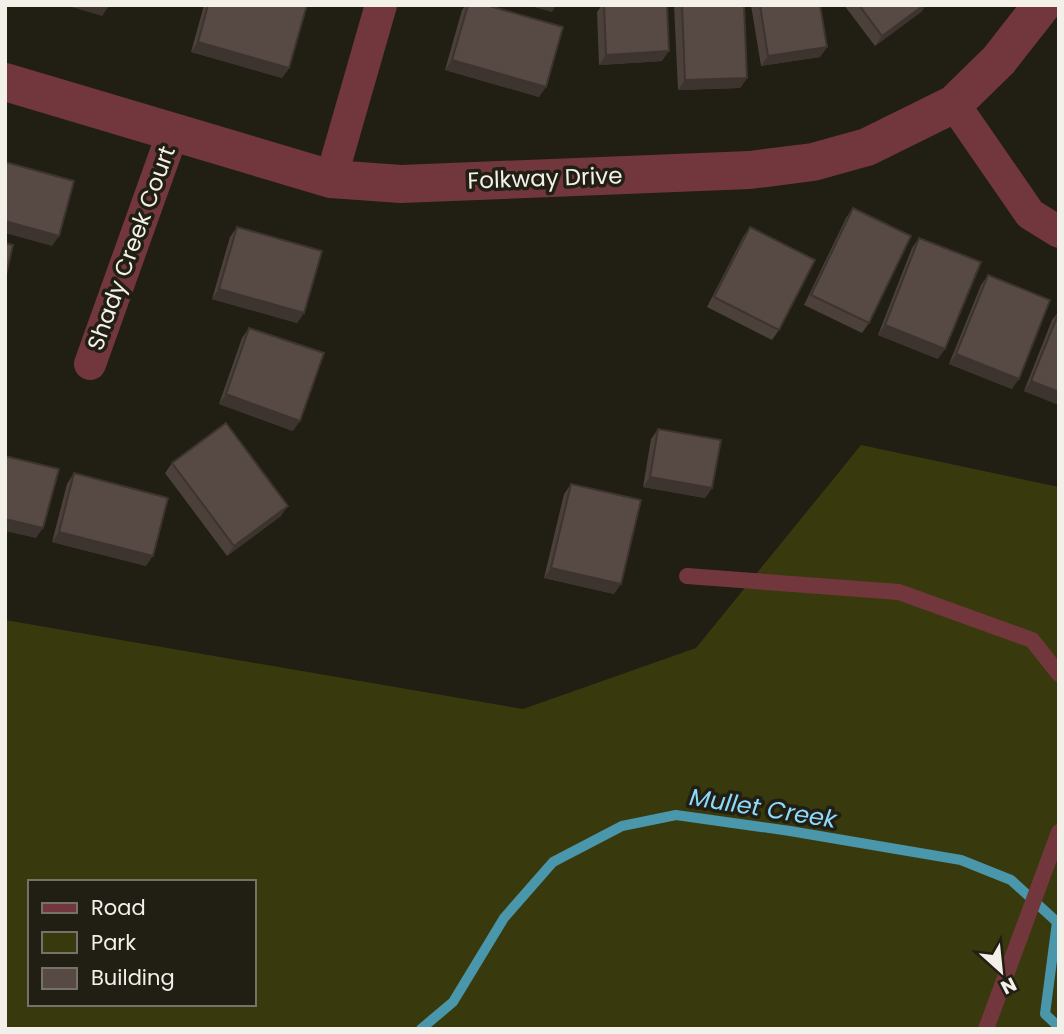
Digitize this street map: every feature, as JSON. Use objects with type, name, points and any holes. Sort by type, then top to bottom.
[{"type":"street","points":[[331,179],[381,5]]},
{"type":"street","name":"Folkway Drive","points":[[5,82],[331,179],[401,184],[750,170],[813,162],[867,147],[954,104],[999,60],[1042,5]]},
{"type":"street","points":[[954,104],[1030,214],[1059,232]]},
{"type":"street","name":"Shady Creek Court","points":[[90,364],[173,132]]},
{"type":"lane","points":[[687,576],[899,592],[1032,640],[1059,674]]},
{"type":"lane","points":[[986,1029],[1059,832]]},
{"type":"green space","points":[[861,445],[1059,487],[1059,1029],[5,1029],[5,620],[523,709],[696,648]]},
{"type":"building","points":[[208,5],[307,5],[289,68],[198,42]]},
{"type":"building","points":[[468,5],[486,5],[563,27],[546,87],[452,60]]},
{"type":"building","points":[[604,5],[667,5],[669,51],[606,55]]},
{"type":"building","points":[[682,5],[744,5],[747,78],[685,80]]},
{"type":"building","points":[[760,5],[820,5],[827,47],[768,56]]},
{"type":"building","points":[[859,5],[924,5],[882,36]]},
{"type":"building","points":[[5,162],[74,181],[59,236],[5,221]]},
{"type":"building","points":[[853,208],[911,236],[869,323],[811,295]]},
{"type":"building","points":[[237,227],[322,251],[304,313],[219,289]]},
{"type":"building","points":[[750,227],[815,260],[779,330],[714,297]]},
{"type":"building","points":[[919,238],[981,262],[945,349],[885,325]]},
{"type":"building","points":[[5,243],[13,245],[5,279]]},
{"type":"building","points":[[988,275],[1050,300],[1019,379],[956,354]]},
{"type":"building","points":[[1059,312],[1059,392],[1031,381]]},
{"type":"building","points":[[249,328],[324,353],[300,421],[226,394]]},
{"type":"building","points":[[226,423],[288,506],[234,546],[172,463]]},
{"type":"building","points":[[658,429],[721,440],[712,488],[650,477]]},
{"type":"building","points":[[5,456],[59,469],[43,528],[5,519]]},
{"type":"building","points":[[74,473],[168,498],[153,556],[59,532]]},
{"type":"building","points":[[571,484],[641,500],[621,584],[551,568]]},
{"type":"waterway","name":"Mullet Creek","points":[[421,1029],[453,1002],[504,918],[553,862],[622,826],[676,815],[961,860],[1011,880],[1057,922],[1045,1014],[1059,1027]]}]
